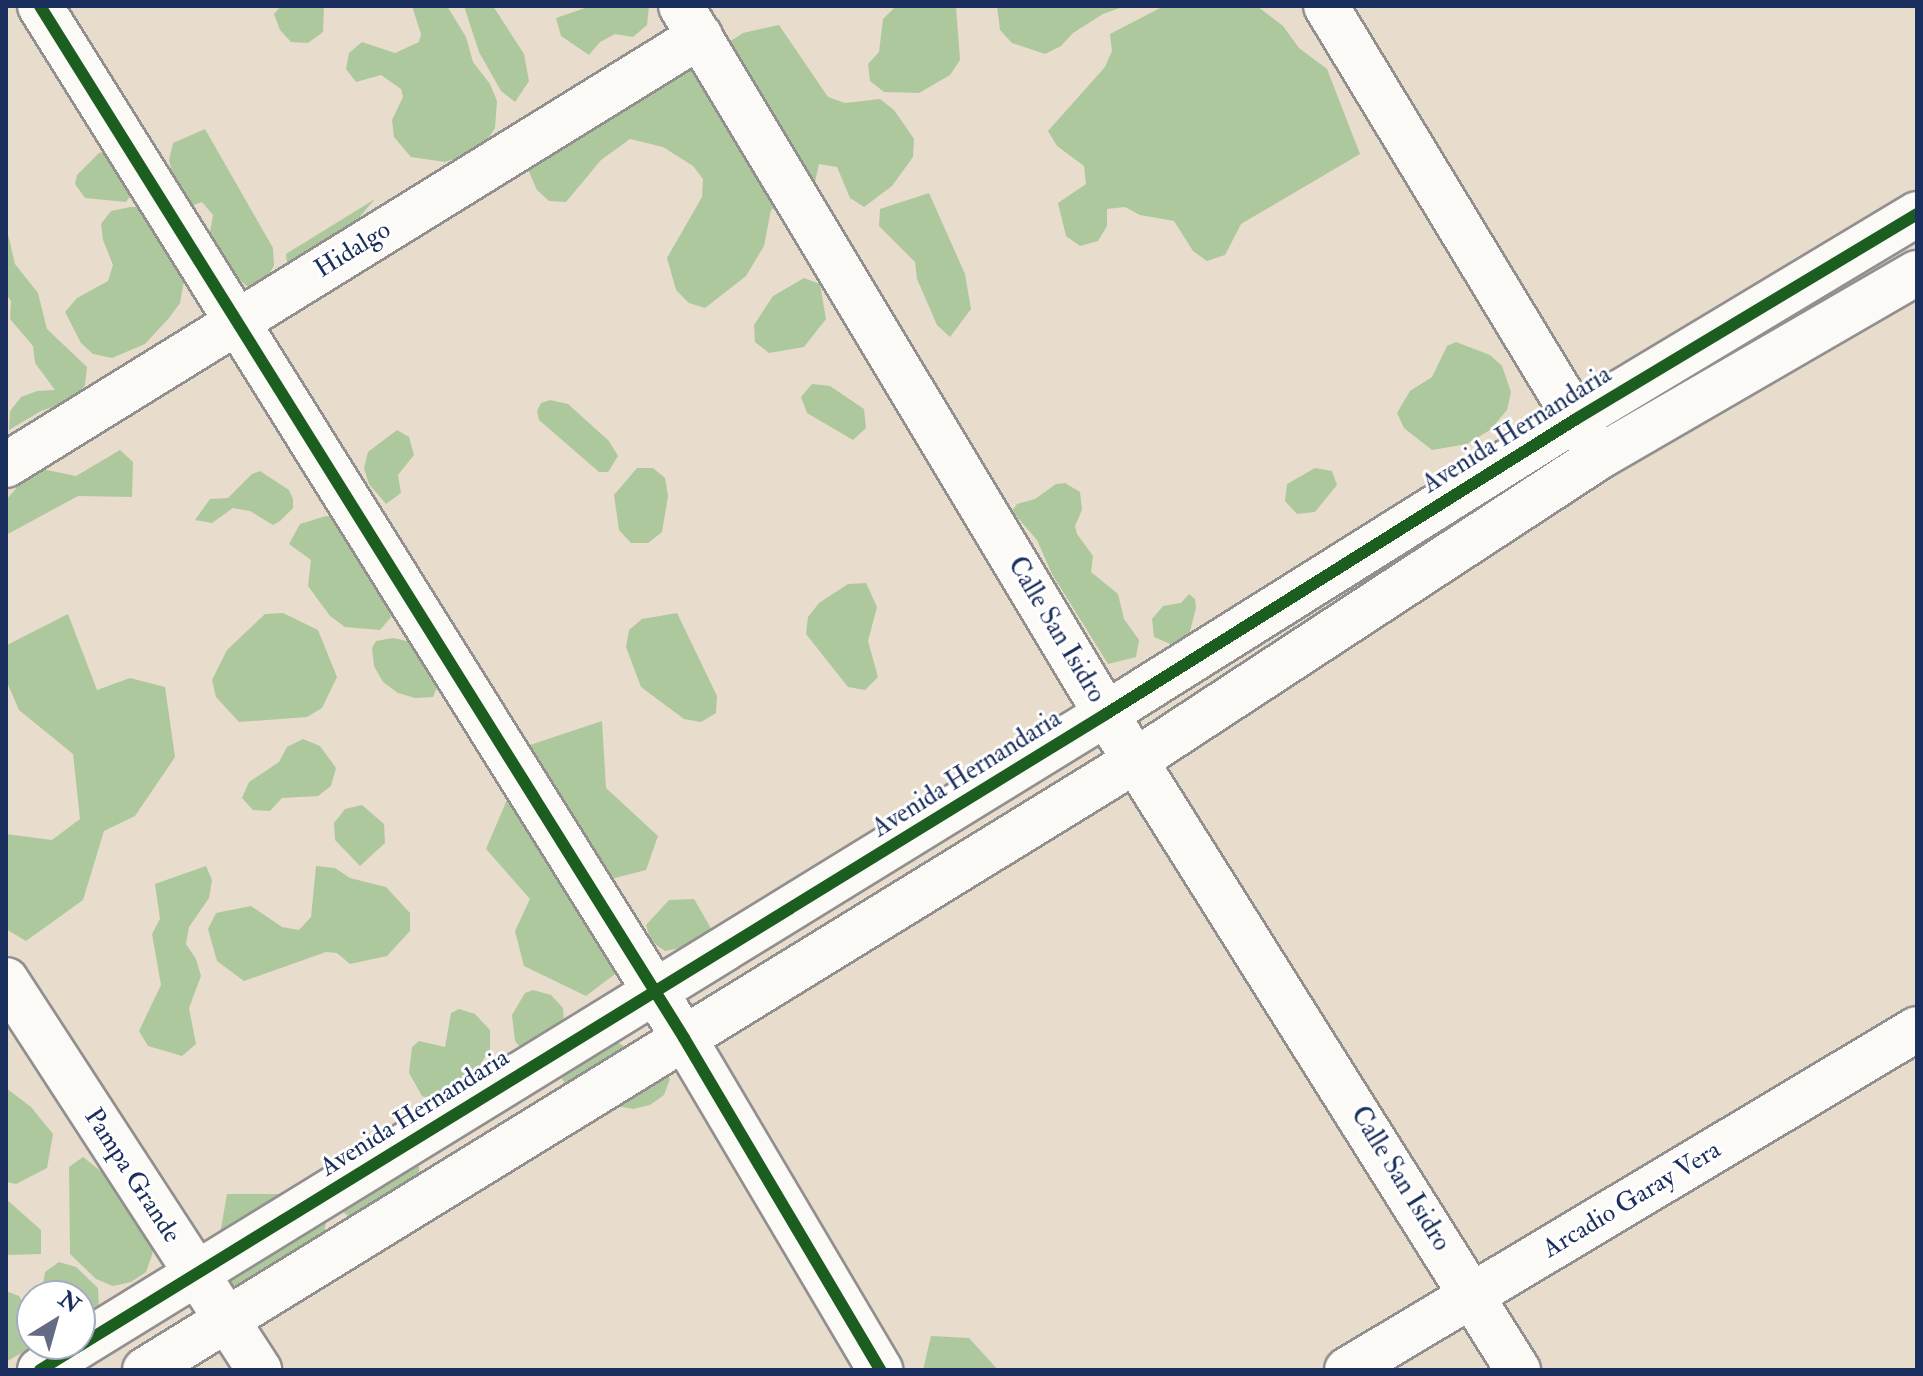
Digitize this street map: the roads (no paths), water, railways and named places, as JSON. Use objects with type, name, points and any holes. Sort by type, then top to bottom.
[{"type":"street","points":[[40,6],[684,1038],[880,1370]]},
{"type":"street","points":[[1326,6],[1599,457]]},
{"type":"street","name":"Hidalgo","points":[[6,465],[237,322],[690,21]]},
{"type":"street","name":"Calle San Isidro","points":[[690,21],[1106,714],[1138,759],[1518,1370]]},
{"type":"street","name":"Avenida Hernandaria","points":[[40,1370],[1106,714],[1576,419],[1917,214]]},
{"type":"street","points":[[123,1318],[151,1369],[1138,759],[1599,457],[1917,273]]},
{"type":"street","name":"Pampa Grande","points":[[6,980],[259,1370]]},
{"type":"street","name":"Arcadio Garay Vera","points":[[1347,1370],[1917,1029]]}]
